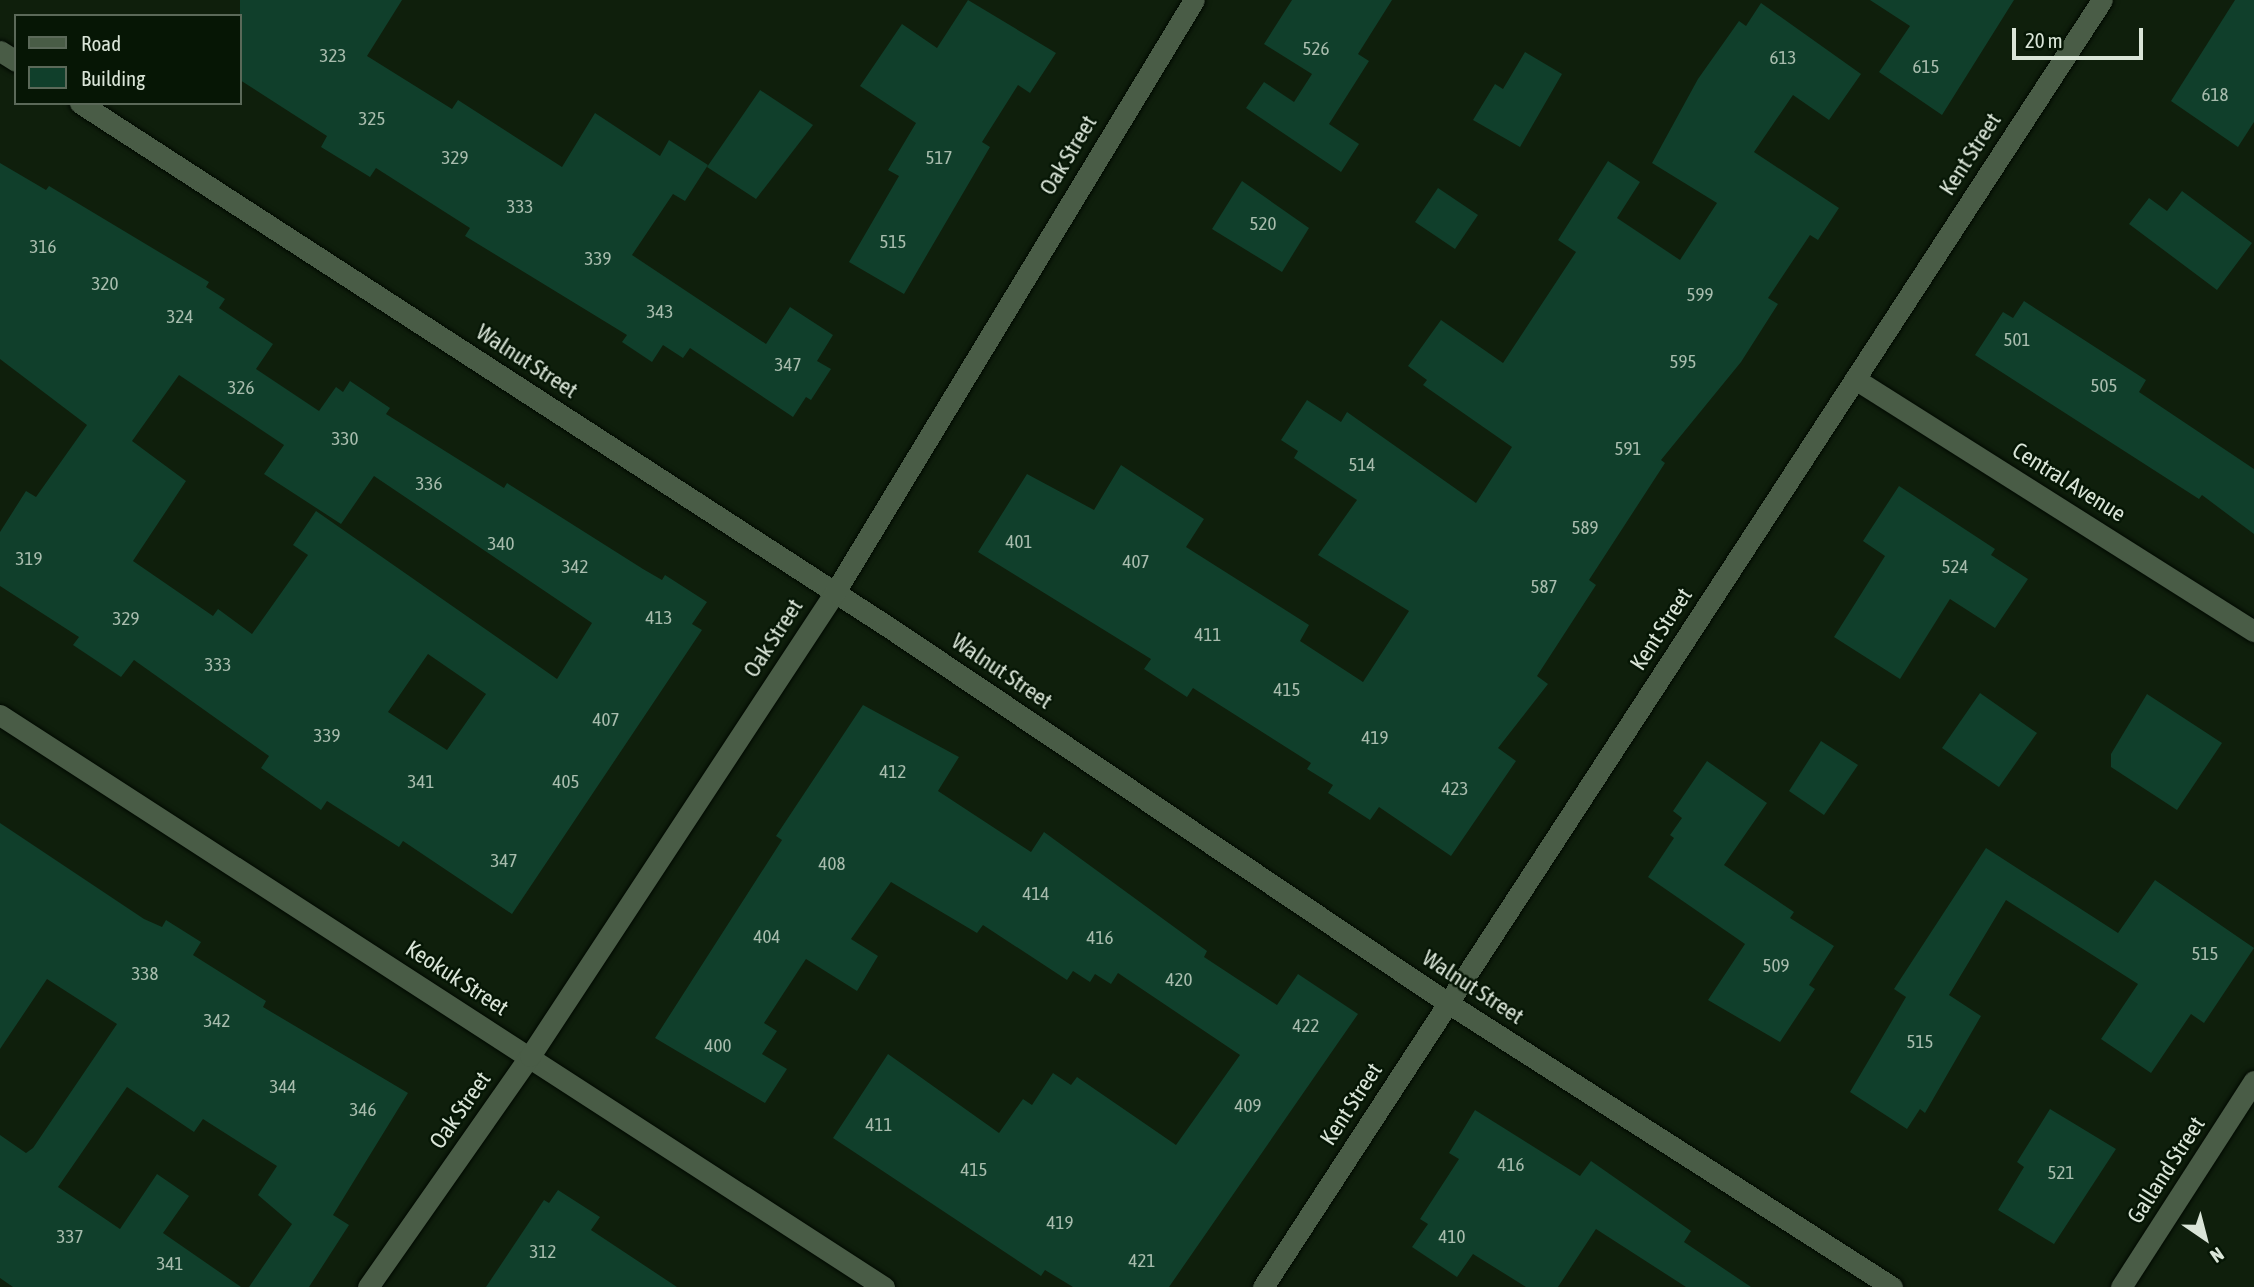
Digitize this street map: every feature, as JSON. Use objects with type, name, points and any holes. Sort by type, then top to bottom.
[{"type":"street","name":"Oak Street","points":[[368,1287],[530,1056],[835,593],[1194,0]]},
{"type":"street","name":"Kent Street","points":[[1263,1287],[2102,0]]},
{"type":"street","name":"Walnut Street","points":[[83,105],[835,593],[1448,1003],[1892,1287]]},
{"type":"street","name":"Central Avenue","points":[[1855,379],[2254,631]]},
{"type":"street","name":"Keokuk Street","points":[[0,715],[884,1287]]},
{"type":"street","name":"Galland Street","points":[[2121,1287],[2254,1080]]},
{"type":"building","points":[[240,0],[402,0],[367,56],[452,109],[458,100],[562,167],[595,113],[660,156],[669,140],[708,165],[685,201],[673,194],[632,255],[766,344],[790,307],[833,335],[817,361],[831,369],[811,400],[806,397],[793,417],[690,348],[683,358],[663,345],[652,362],[622,342],[627,335],[465,236],[470,228],[376,168],[370,177],[321,147],[327,136],[242,81]]},
{"type":"building","points":[[968,0],[1056,53],[1030,93],[1018,85],[982,142],[990,147],[904,294],[849,262],[899,176],[888,170],[916,123],[860,86],[902,24],[937,48]]},
{"type":"building","points":[[1292,0],[1392,0],[1358,54],[1369,61],[1329,124],[1359,144],[1341,172],[1246,108],[1264,82],[1294,102],[1312,74],[1264,44]]},
{"type":"building","points":[[1870,0],[2014,0],[1942,115],[1879,72],[1910,26]]},
{"type":"building","points":[[2235,0],[2254,0],[2254,122],[2238,147],[2171,101]]},
{"type":"building","points":[[1761,3],[1861,74],[1829,120],[1793,95],[1754,152],[1839,208],[1818,240],[1810,235],[1768,298],[1778,304],[1741,362],[1661,460],[1665,463],[1589,580],[1596,585],[1537,676],[1548,684],[1498,748],[1516,761],[1451,856],[1379,807],[1370,820],[1328,793],[1333,785],[1307,769],[1311,763],[1193,688],[1187,697],[1144,669],[1151,659],[978,552],[1027,474],[1094,510],[1121,465],[1204,519],[1186,547],[1309,625],[1300,641],[1363,682],[1409,611],[1318,555],[1357,500],[1294,458],[1298,451],[1281,440],[1307,400],[1341,422],[1347,412],[1476,503],[1512,447],[1423,385],[1427,380],[1408,366],[1441,320],[1503,363],[1576,252],[1558,240],[1608,161],[1640,182],[1617,218],[1680,260],[1717,203],[1652,163],[1698,79],[1739,21],[1746,26]]},
{"type":"building","points":[[1525,52],[1562,74],[1520,147],[1473,120],[1495,84],[1503,89]]},
{"type":"building","points":[[760,90],[813,125],[756,199],[707,167]]},
{"type":"building","points":[[0,163],[46,190],[49,186],[209,282],[206,287],[225,299],[219,308],[273,344],[256,369],[319,411],[336,387],[343,392],[350,381],[390,408],[386,414],[504,488],[507,483],[643,569],[662,580],[665,575],[707,602],[692,624],[702,630],[512,914],[403,841],[399,847],[327,801],[321,810],[261,768],[269,756],[134,660],[121,677],[73,645],[79,637],[0,586],[0,532],[26,491],[36,497],[87,425],[0,359]],"holes":[[[179,375],[284,445],[264,474],[341,524],[374,476],[592,623],[557,679],[316,511],[293,545],[308,555],[252,634],[218,609],[213,616],[133,561],[186,481],[132,441]],[[428,654],[486,694],[447,750],[388,712]]]},
{"type":"building","points":[[1242,181],[1309,228],[1282,272],[1212,229]]},
{"type":"building","points":[[1438,188],[1478,215],[1455,249],[1415,222]]},
{"type":"building","points":[[2182,191],[2252,243],[2217,290],[2129,224],[2149,198],[2167,211]]},
{"type":"building","points":[[2024,301],[2146,380],[2139,392],[2254,469],[2254,534],[2202,495],[2199,499],[1975,355],[2003,312],[2013,318]]},
{"type":"building","points":[[1899,486],[1995,549],[1991,555],[2028,579],[1995,628],[1950,599],[1900,679],[1834,637],[1885,556],[1863,541]]},
{"type":"building","points":[[1980,693],[2037,733],[1999,787],[1942,748]]},
{"type":"building","points":[[2147,694],[2222,743],[2177,810],[2111,767],[2111,754]]},
{"type":"building","points":[[863,705],[959,757],[938,791],[1031,852],[1044,832],[1207,951],[1204,957],[1277,1005],[1298,974],[1358,1014],[1169,1287],[1073,1287],[1045,1270],[1041,1276],[833,1138],[888,1054],[999,1133],[1023,1099],[1032,1105],[1053,1073],[1071,1085],[1077,1077],[1176,1145],[1240,1055],[1118,973],[1111,984],[1095,974],[1090,982],[1073,971],[1067,980],[983,925],[977,933],[891,882],[851,939],[878,956],[857,991],[806,959],[764,1023],[777,1031],[762,1054],[787,1069],[765,1103],[655,1038],[782,840],[776,836]]},
{"type":"building","points":[[1821,741],[1858,765],[1824,815],[1789,791]]},
{"type":"building","points":[[1707,761],[1767,803],[1724,865],[1794,912],[1790,918],[1834,946],[1809,985],[1815,989],[1780,1042],[1708,1000],[1745,944],[1648,877],[1674,838],[1670,835],[1682,818],[1673,811]]},
{"type":"building","points":[[0,823],[144,919],[162,927],[166,920],[201,942],[193,955],[266,1001],[263,1007],[408,1093],[333,1215],[349,1225],[309,1287],[249,1287],[292,1224],[258,1195],[277,1166],[203,1119],[194,1132],[127,1087],[58,1187],[120,1229],[157,1174],[189,1196],[163,1233],[241,1287],[13,1287],[0,1278],[0,1135],[26,1153],[33,1148],[117,1024],[47,979],[0,1049]]},
{"type":"building","points":[[1986,848],[2118,933],[2155,880],[2254,948],[2204,1023],[2191,1014],[2151,1073],[2101,1039],[2138,984],[2006,900],[1949,995],[1981,1016],[1925,1113],[1920,1109],[1907,1129],[1850,1092],[1906,997],[1894,989]]},
{"type":"building","points":[[2050,1109],[2116,1149],[2054,1244],[1998,1210],[2024,1167],[2017,1162]]},
{"type":"building","points":[[1475,1110],[1580,1176],[1591,1161],[1691,1231],[1684,1242],[1751,1287],[1686,1287],[1596,1229],[1558,1287],[1526,1287],[1473,1254],[1457,1277],[1412,1247],[1428,1224],[1420,1219],[1459,1159],[1449,1153]]},
{"type":"building","points":[[558,1190],[600,1217],[591,1230],[677,1287],[486,1287],[544,1200],[549,1203]]}]
